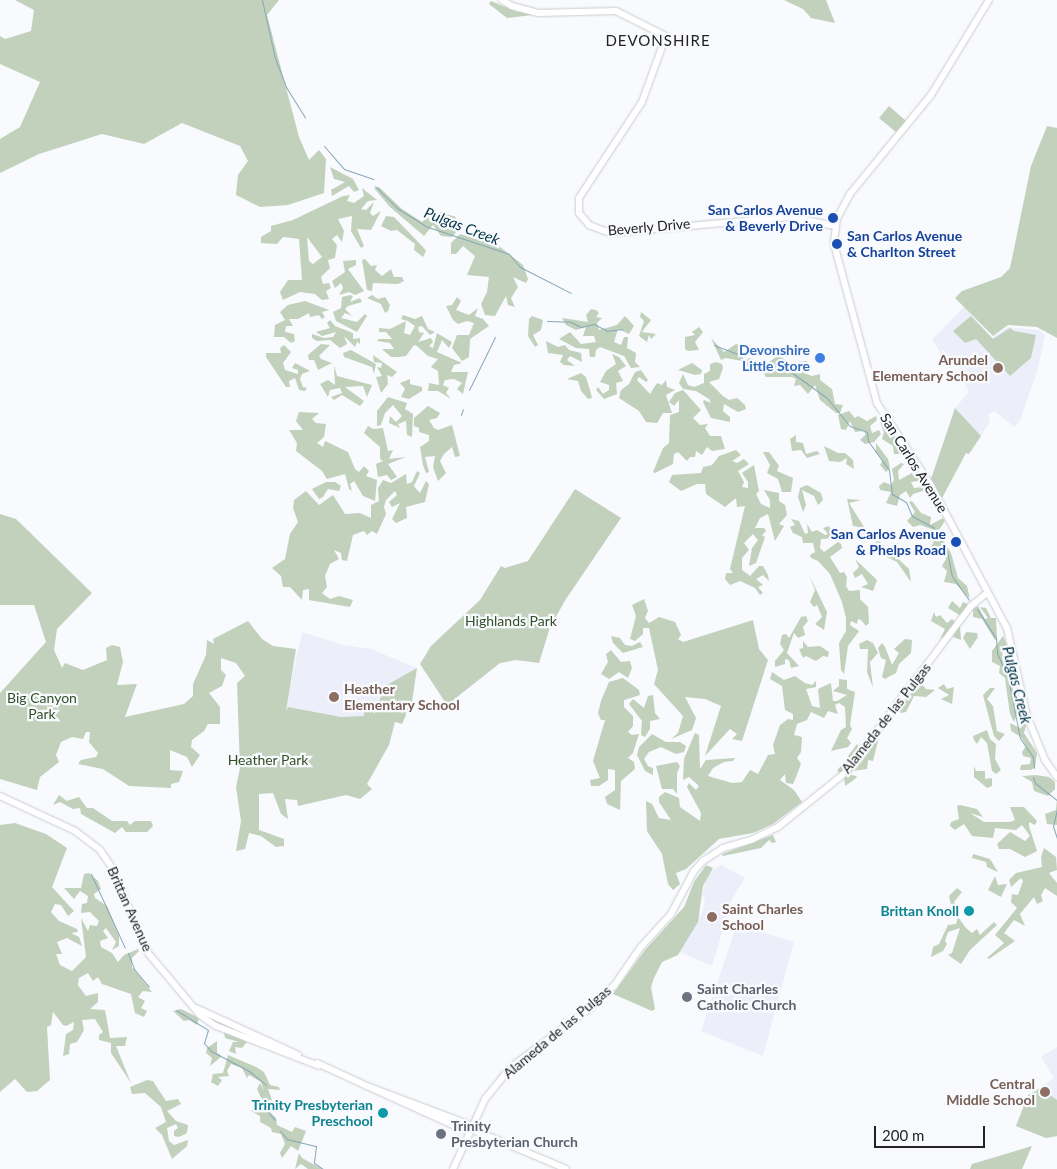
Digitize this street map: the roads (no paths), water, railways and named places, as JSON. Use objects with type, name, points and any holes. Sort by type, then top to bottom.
[{"type":"main road","name":"Beverly Drive","points":[[502,0],[512,6],[538,13],[616,11],[666,36],[642,102],[582,190],[578,209],[584,220],[593,228],[610,232],[768,217],[790,217],[835,226]]},
{"type":"main road","name":"San Carlos Avenue","points":[[989,0],[931,95],[850,194],[835,226],[835,252],[877,403],[930,484],[1007,628],[1027,716],[1049,768],[1057,777]]},
{"type":"main road","name":"Alameda de las Pulgas","points":[[453,1169],[469,1128],[485,1099],[510,1068],[585,1012],[614,986],[640,948],[671,914],[694,871],[703,861],[723,848],[751,840],[778,827],[845,772],[971,606],[987,593]]},
{"type":"main road","name":"Brittan Avenue","points":[[0,796],[75,831],[100,850],[112,868],[148,953],[195,1008],[319,1066],[465,1123],[469,1128],[566,1169]]},
{"type":"waterway","name":"Pulgas Creek","points":[[262,0],[275,58],[286,87],[305,117]]},
{"type":"waterway","name":"Pulgas Creek","points":[[324,146],[344,169],[373,179]]},
{"type":"waterway","name":"Pulgas Creek","points":[[375,186],[397,208],[428,227],[509,254],[520,267],[571,293]]},
{"type":"waterway","name":"Pulgas Creek","points":[[547,321],[571,322],[581,327],[594,324],[607,331],[622,329]]},
{"type":"waterway","points":[[469,390],[495,337]]},
{"type":"waterway","name":"Pulgas Creek","points":[[714,345],[738,354],[746,362],[791,372],[827,398],[850,426],[867,432],[868,441],[889,470],[892,494],[906,502],[912,516],[933,527],[947,551],[952,576],[969,600]]},
{"type":"waterway","points":[[461,415],[463,409]]},
{"type":"waterway","name":"Pulgas Creek","points":[[977,609],[996,638],[997,653],[1008,678],[1020,738],[1033,757],[1034,768]]},
{"type":"waterway","name":"Pulgas Creek","points":[[1033,777],[1035,783],[1057,800]]},
{"type":"waterway","name":"Pulgas Creek","points":[[1057,809],[1053,826],[1057,838]]},
{"type":"waterway","points":[[91,874],[125,948]]},
{"type":"waterway","points":[[128,953],[134,969],[149,987]]},
{"type":"waterway","points":[[176,1010],[208,1030],[204,1043],[211,1051],[249,1071],[266,1085]]},
{"type":"waterway","points":[[266,1110],[275,1120]]},
{"type":"waterway","points":[[280,1131],[287,1139],[316,1146],[314,1163],[323,1169]]},
{"type":"place","name":"San Carlos Avenue & Beverly Drive","points":[[833,218]]},
{"type":"place","name":"San Carlos Avenue & Charlton Street","points":[[837,244]]},
{"type":"place","name":"Devonshire Little Store","points":[[820,358]]},
{"type":"place","name":"Arundel Elementary School","points":[[998,368]]},
{"type":"place","name":"San Carlos Avenue & Phelps Road","points":[[956,542]]},
{"type":"place","name":"Heather Elementary School","points":[[334,697]]},
{"type":"place","name":"Brittan Knoll","points":[[969,911]]},
{"type":"place","name":"Saint Charles School","points":[[712,917]]},
{"type":"place","name":"Saint Charles Catholic Church","points":[[687,997]]},
{"type":"place","name":"Central Middle School","points":[[1045,1092]]},
{"type":"place","name":"Trinity Presbyterian Preschool","points":[[383,1113]]},
{"type":"place","name":"Trinity Presbyterian Church","points":[[441,1134]]},
{"type":"district","name":"DEVONSHIRE","points":[[658,41]]},
{"type":"park label","name":"Highlands Park","points":[[511,621]]},
{"type":"park label","name":"Big Canyon Park","points":[[42,706]]},
{"type":"park label","name":"Heather Park","points":[[268,760]]}]
